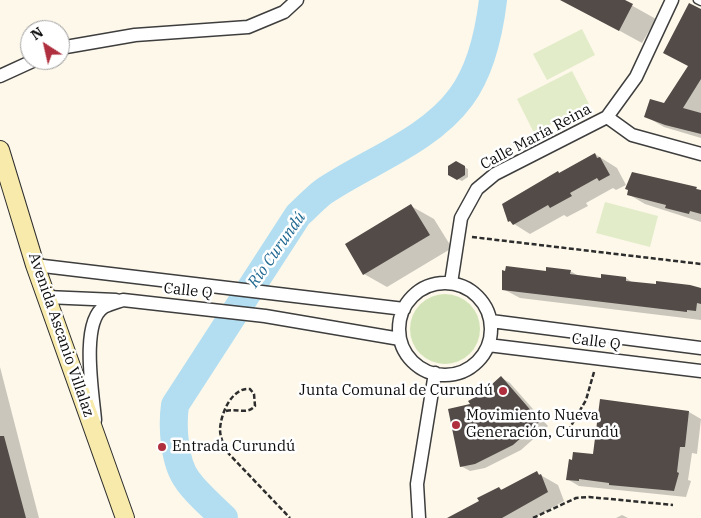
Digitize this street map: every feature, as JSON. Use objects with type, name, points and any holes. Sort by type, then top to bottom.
[{"type":"main road","name":"Avenida Ascanio Villalaz","points":[[0,150],[35,265],[124,518]]},
{"type":"street","points":[[70,46],[135,35],[248,27],[284,12],[297,0]]},
{"type":"street","name":"Calle María Reina","points":[[451,283],[461,218],[476,189],[495,174],[607,117],[636,77],[672,0]]},
{"type":"street","points":[[0,76],[20,67]]},
{"type":"street","points":[[607,117],[632,135],[701,154]]},
{"type":"street","name":"Calle Q","points":[[35,265],[404,309]]},
{"type":"street","points":[[451,283],[462,286],[481,299],[491,321],[488,345],[482,356],[472,366],[460,372],[448,374],[435,373],[416,364],[406,353],[400,339],[399,329],[404,309],[412,297],[423,288],[436,284],[451,283]]},
{"type":"street","name":"Calle Q","points":[[46,297],[122,300],[204,308],[265,316],[400,339]]},
{"type":"street","points":[[96,436],[90,346],[94,319],[103,307],[122,300]]},
{"type":"street","name":"Calle Q","points":[[491,321],[701,348]]},
{"type":"street","name":"Calle Q","points":[[488,345],[701,371]]},
{"type":"street","points":[[419,518],[417,484],[435,373]]},
{"type":"lane","points":[[697,0],[701,2]]},
{"type":"path","points":[[469,237],[701,264]]},
{"type":"path","points":[[594,372],[586,400],[568,431],[595,434]]},
{"type":"path","points":[[226,411],[233,409],[244,412],[252,409],[255,406],[254,394],[250,390],[239,391],[227,407],[220,428],[222,442],[229,454],[290,518]]},
{"type":"path","points":[[533,518],[576,498],[589,497],[673,505]]},
{"type":"green space","points":[[582,29],[595,55],[547,80],[533,54]]},
{"type":"green space","points":[[572,71],[589,104],[534,133],[517,99]]},
{"type":"green space","points":[[605,202],[658,216],[650,247],[596,233]]},
{"type":"green space","points":[[445,294],[458,297],[470,304],[477,316],[480,329],[477,342],[470,354],[458,361],[445,364],[432,361],[420,354],[413,342],[410,329],[413,316],[420,304],[432,297]]},
{"type":"building","points":[[560,0],[625,0],[633,4],[619,31]]},
{"type":"building","points":[[689,3],[701,9],[701,79],[683,108],[701,113],[701,134],[665,125],[644,117],[650,99],[664,103],[688,66],[663,53]]},
{"type":"building","points":[[595,153],[597,158],[600,157],[610,175],[599,181],[597,178],[570,193],[572,196],[550,208],[548,205],[513,225],[510,221],[508,222],[502,204],[558,171],[559,173]]},
{"type":"building","points":[[456,161],[465,166],[465,175],[457,180],[448,175],[448,166]]},
{"type":"building","points":[[632,172],[697,187],[696,189],[701,190],[701,214],[690,211],[689,214],[665,208],[666,205],[627,195],[628,190],[625,189]]},
{"type":"building","points":[[411,204],[430,235],[363,275],[345,244]]},
{"type":"building","points":[[506,266],[546,271],[546,267],[571,270],[570,274],[601,278],[601,274],[626,277],[626,281],[656,284],[656,281],[690,285],[701,288],[701,304],[697,303],[696,311],[687,310],[687,312],[502,290],[502,270],[505,271]]},
{"type":"building","points":[[501,376],[540,421],[513,445],[475,464],[460,467],[448,409],[470,404],[468,401],[481,394]]},
{"type":"building","points":[[600,399],[689,411],[685,447],[680,447],[677,472],[679,473],[674,491],[609,485],[609,483],[579,479],[579,481],[566,480],[569,459],[572,460],[573,452],[593,454]]},
{"type":"building","points":[[0,436],[4,436],[26,518],[0,518]]},
{"type":"building","points":[[537,471],[539,475],[541,474],[548,492],[502,518],[447,518],[479,501],[477,498],[499,487],[501,490]]},
{"type":"waterway","name":"Río Curundú","points":[[224,518],[196,491],[183,473],[175,444],[175,405],[298,215],[323,192],[397,150],[432,126],[461,97],[474,75],[483,51],[493,0]]},
{"type":"place","name":"Junta Comunal de Curundú","points":[[503,391]]},
{"type":"place","name":"Movimiento Nueva Generación, Curundú","points":[[456,425]]},
{"type":"place","name":"Entrada Curundú","points":[[162,447]]}]
